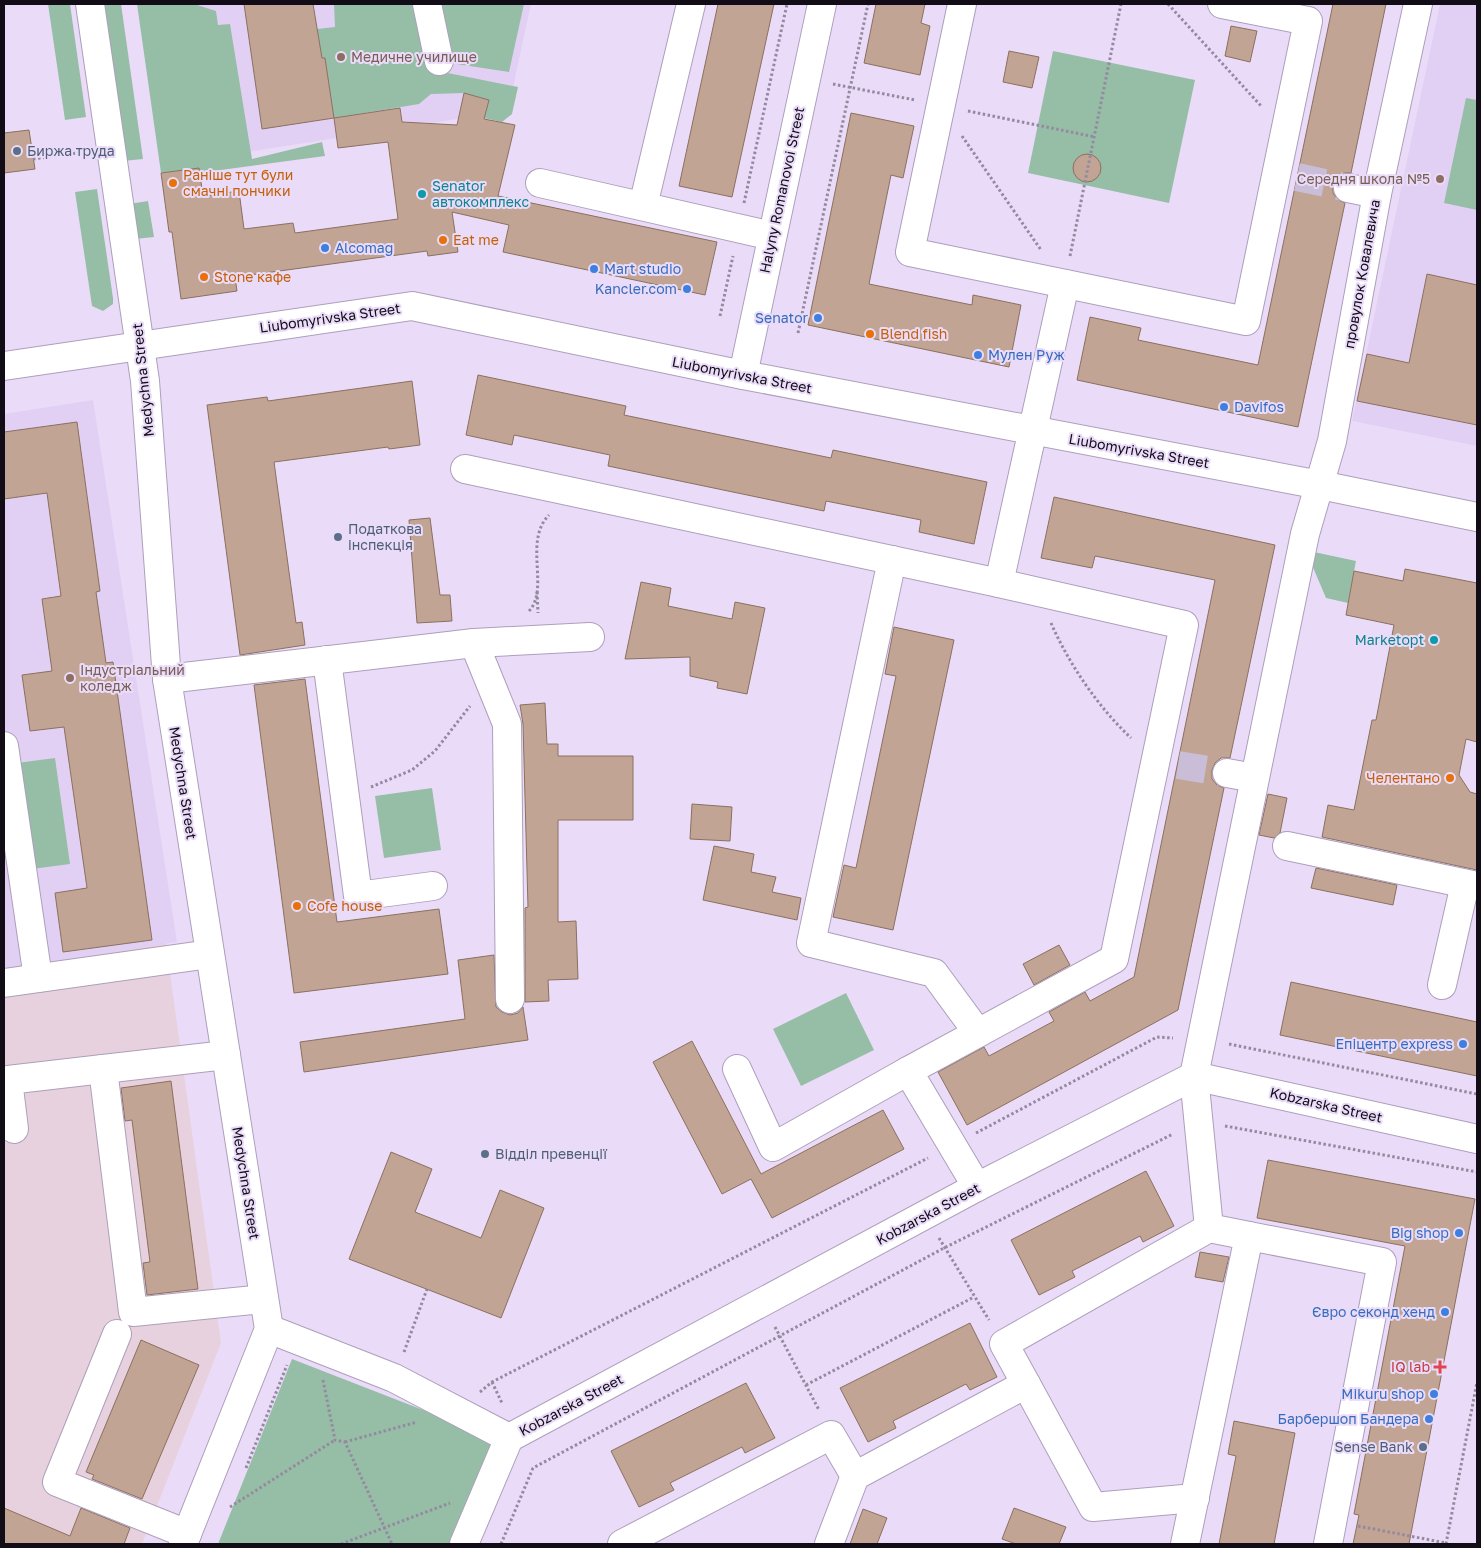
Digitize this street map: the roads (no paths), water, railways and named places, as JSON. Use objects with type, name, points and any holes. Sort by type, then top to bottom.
[{"type":"street","name":"Medychna Street","points":[[90,4],[145,381],[167,679],[269,1328]]},
{"type":"street","points":[[427,4],[439,61]]},
{"type":"street","points":[[643,206],[690,4]]},
{"type":"street","name":"Halyny Romanovoi Street","points":[[742,375],[822,4]]},
{"type":"street","points":[[962,4],[910,252],[1246,321],[1287,175],[1285,132],[1308,21],[1222,4]]},
{"type":"street","name":"провулок Ковалевича","points":[[1209,1228],[1194,1076],[1305,534],[1332,441],[1377,194],[1418,4]]},
{"type":"street","points":[[540,183],[772,236]]},
{"type":"street","points":[[1348,188],[1377,194]]},
{"type":"street","points":[[999,583],[1034,432],[1065,284]]},
{"type":"street","name":"Liubomyrivska Street","points":[[4,366],[412,306],[742,375],[1320,485],[1477,517]]},
{"type":"street","points":[[465,470],[999,583],[1184,625],[1167,763],[1114,959],[773,1147],[737,1069]]},
{"type":"street","points":[[892,560],[811,943],[934,973],[978,1033]]},
{"type":"street","points":[[167,679],[474,643],[590,637]]},
{"type":"street","points":[[474,643],[507,724],[510,999]]},
{"type":"street","points":[[327,660],[358,896],[433,886]]},
{"type":"street","points":[[4,746],[38,978]]},
{"type":"street","points":[[1227,773],[1254,778]]},
{"type":"street","points":[[1287,846],[1471,885],[1442,985]]},
{"type":"street","points":[[4,983],[210,954]]},
{"type":"street","points":[[14,1129],[8,1080],[226,1055]]},
{"type":"street","points":[[103,1069],[133,1312],[264,1299]]},
{"type":"street","points":[[908,1071],[977,1187]]},
{"type":"street","name":"Kobzarska Street","points":[[464,1544],[510,1438],[977,1187],[1194,1076],[1477,1139]]},
{"type":"street","points":[[1195,1498],[1093,1507],[1004,1344],[1209,1228],[1382,1262],[1331,1532]]},
{"type":"street","points":[[1185,1544],[1249,1236]]},
{"type":"street","points":[[116,1334],[57,1482],[185,1539],[269,1328],[394,1378],[510,1438]]},
{"type":"street","points":[[829,1544],[855,1476],[1026,1384]]},
{"type":"street","points":[[622,1544],[831,1436],[855,1476]]},
{"type":"tunnel","points":[[1297,177],[1348,188]]},
{"type":"tunnel","points":[[1178,765],[1227,773]]},
{"type":"place","name":"Медичне училище","points":[[341,57]]},
{"type":"place","name":"Биржа труда","points":[[17,151]]},
{"type":"place","name":"Середня школа №5","points":[[1440,179]]},
{"type":"place","name":"Раніше тут були смачні пончики","points":[[173,183]]},
{"type":"place","name":"Senator автокомплекс","points":[[422,194]]},
{"type":"place","name":"Eat me","points":[[443,240]]},
{"type":"place","name":"Alcomag","points":[[325,248]]},
{"type":"place","name":"Mart studio","points":[[594,269]]},
{"type":"place","name":"Stone кафе","points":[[204,277]]},
{"type":"place","name":"Kancler.com","points":[[687,289]]},
{"type":"place","name":"Senator","points":[[818,318]]},
{"type":"place","name":"Blend fish","points":[[870,334]]},
{"type":"place","name":"Мулен Руж","points":[[978,355]]},
{"type":"place","name":"Davifos","points":[[1224,407]]},
{"type":"place","name":"Податкова інспекція","points":[[338,537]]},
{"type":"place","name":"Marketopt","points":[[1434,640]]},
{"type":"place","name":"Індустріальний коледж","points":[[70,678]]},
{"type":"place","name":"Челентано","points":[[1450,778]]},
{"type":"place","name":"Cofe house","points":[[297,906]]},
{"type":"place","name":"Епіцентр express","points":[[1463,1044]]},
{"type":"place","name":"Відділ превенції","points":[[485,1154]]},
{"type":"place","name":"Big shop","points":[[1459,1233]]},
{"type":"place","name":"Євро секонд хенд","points":[[1445,1312]]},
{"type":"place","name":"IQ lab","points":[[1440,1367]]},
{"type":"place","name":"Mikuru shop","points":[[1434,1394]]},
{"type":"place","name":"Барбершоп Бандера","points":[[1429,1419]]},
{"type":"place","name":"Sense Bank","points":[[1423,1447]]}]
